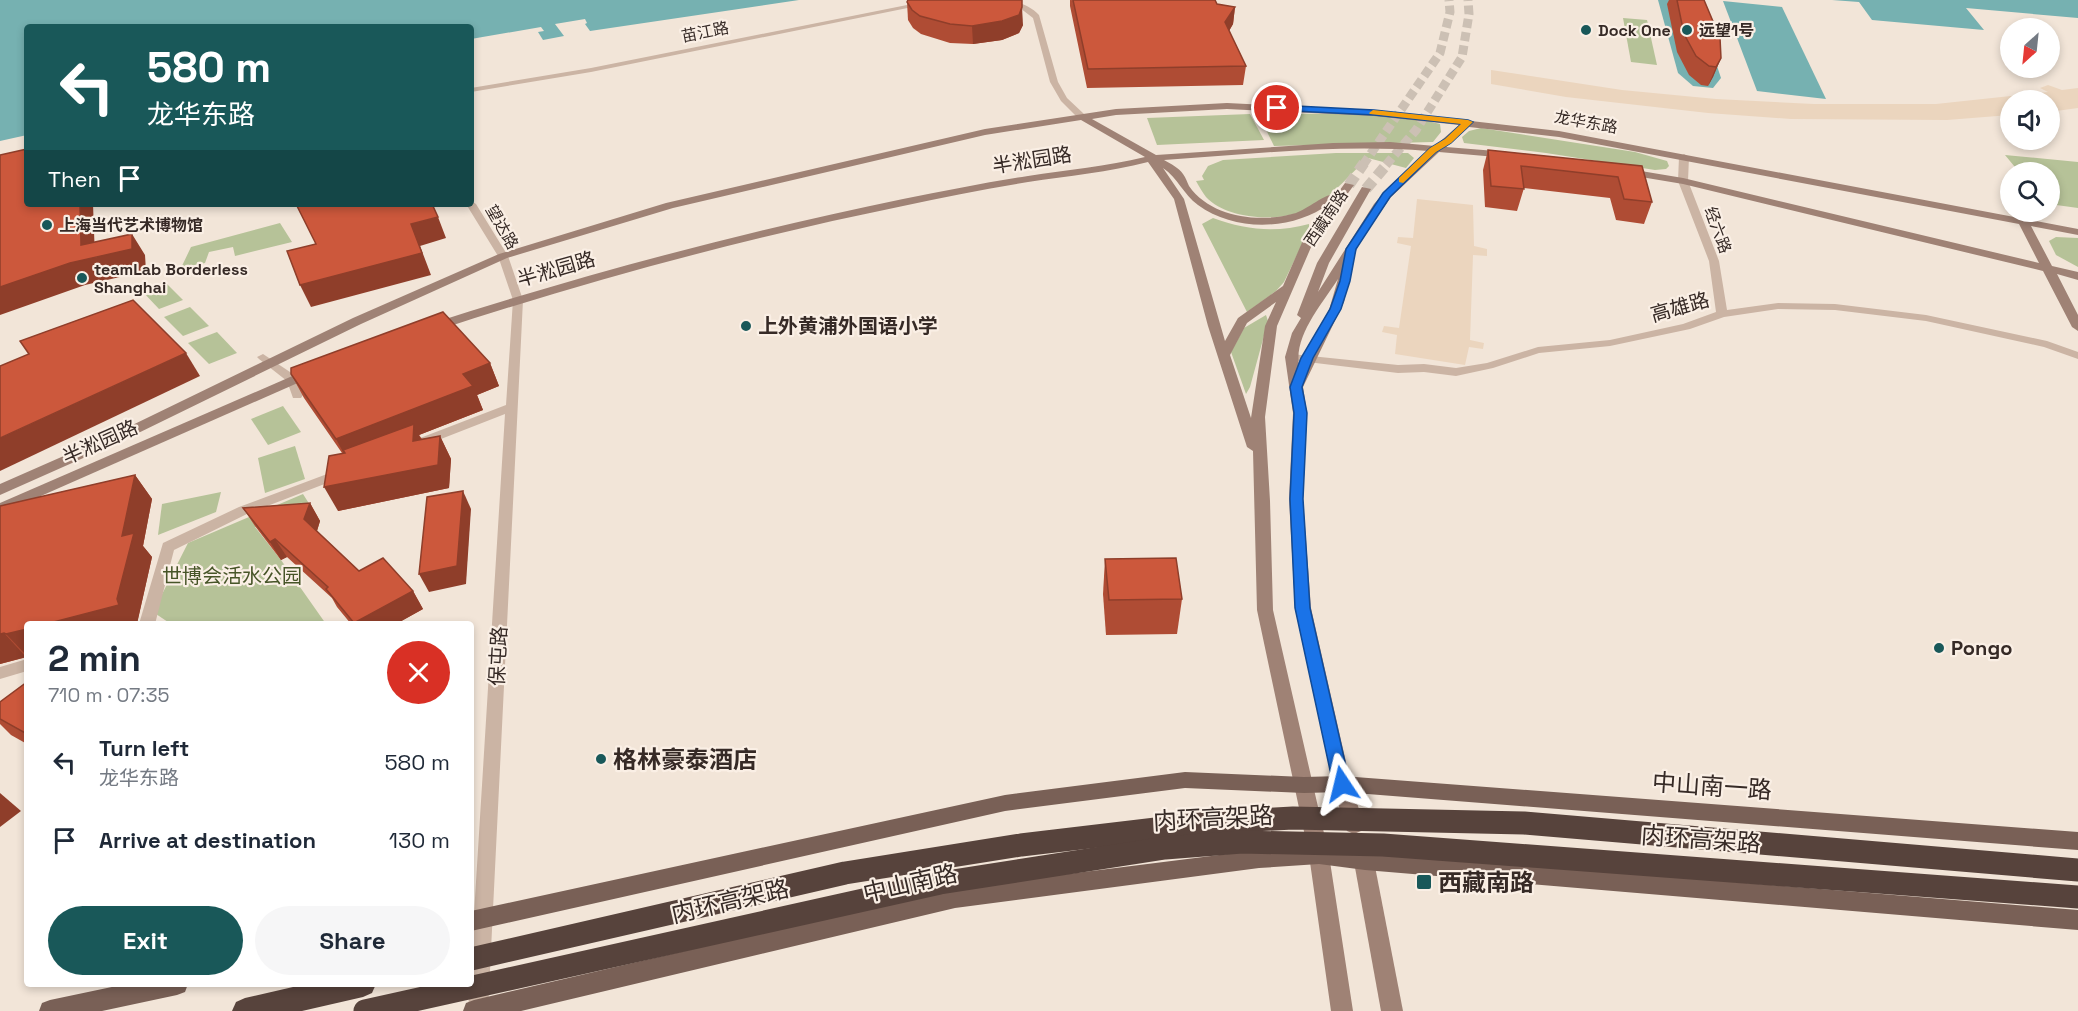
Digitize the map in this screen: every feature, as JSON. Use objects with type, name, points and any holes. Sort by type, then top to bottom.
[{"type":"highway","name":"内环高架路","points":[[474,958],[845,873],[1021,845],[1215,822],[1304,818],[1524,823],[2078,870]]},
{"type":"highway","name":"内环高架路","points":[[474,987],[940,883],[1165,848],[1242,842],[1395,846],[2078,897]]},
{"type":"highway","points":[[245,1011],[350,987]]},
{"type":"highway","name":"内环高架路","points":[[366,1011],[474,987]]},
{"type":"main road","name":"龙华东路","points":[[1081,116],[1139,111],[1258,107],[1374,113],[1468,122],[1559,134],[2078,232]]},
{"type":"main road","name":"西藏南路","points":[[1081,116],[1151,158],[1187,170],[1183,186],[1205,205],[1220,214],[1251,221],[1271,222],[1296,218],[1322,206],[1348,185],[1310,238],[1271,326],[1258,417],[1265,610],[1319,855],[1342,1011]]},
{"type":"main road","name":"半淞园路","points":[[0,490],[121,436],[268,360],[503,256],[670,205],[733,189],[985,132],[1081,116]]},
{"type":"main road","name":"西藏南路","points":[[1392,1011],[1365,861],[1342,784],[1303,608],[1296,499],[1300,413],[1291,357],[1298,333],[1386,195],[1433,150],[1448,141],[1468,122]]},
{"type":"main road","points":[[1151,158],[1333,146],[1390,146],[1521,156]]},
{"type":"main road","points":[[1187,170],[1210,154]]},
{"type":"main road","name":"西藏南路","points":[[1151,158],[1179,199],[1214,326],[1225,353],[1261,470]]},
{"type":"main road","name":"半淞园路","points":[[424,331],[518,300],[751,235],[905,202],[1027,179],[1120,166],[1151,158]]},
{"type":"main road","points":[[1613,169],[1683,181],[2078,276]]},
{"type":"main road","points":[[1298,333],[1305,306],[1323,263],[1366,189]]},
{"type":"main road","points":[[2024,223],[2078,327]]},
{"type":"main road","name":"西藏南路","points":[[1296,387],[1307,358],[1336,309],[1345,281],[1351,249]]},
{"type":"main road","points":[[1225,353],[1233,334],[1242,321],[1286,288]]},
{"type":"main road","name":"半淞园路","points":[[0,509],[292,379],[325,367]]},
{"type":"main road","points":[[476,920],[1005,804],[1185,780],[1304,785],[1342,784]]},
{"type":"main road","name":"中山南一路","points":[[1342,784],[2078,841]]},
{"type":"main road","name":"中山南路","points":[[477,1011],[955,898],[1259,859],[1319,855],[1365,861]]},
{"type":"main road","points":[[1365,861],[2078,920]]},
{"type":"main road","points":[[50,1011],[163,987]]},
{"type":"street","name":"苗江路","points":[[474,90],[591,70],[943,0]]},
{"type":"street","points":[[994,0],[1028,9],[1037,18],[1053,83],[1064,103],[1081,116]]},
{"type":"street","name":"经六路","points":[[1684,157],[1683,181],[1714,261],[1722,314]]},
{"type":"street","name":"望达路","points":[[473,207],[503,256],[518,300]]},
{"type":"street","name":"保屯路","points":[[477,1011],[476,920],[513,407],[518,300]]},
{"type":"street","name":"高雄路","points":[[1291,357],[1398,369],[1424,368],[1456,372],[1489,366],[1538,350],[1610,343],[1686,327],[1722,314],[1778,306],[1834,307],[1881,312],[1990,330],[2047,344],[2078,356]]},
{"type":"street","points":[[268,360],[292,379],[297,394]]},
{"type":"street","points":[[401,450],[513,407]]},
{"type":"street","points":[[148,621],[168,547],[244,510],[356,467]]},
{"type":"street","points":[[0,673],[24,666]]},
{"type":"green space","points":[[1623,18],[1647,20],[1657,65],[1631,62]]},
{"type":"green space","points":[[1258,113],[1397,117],[1440,124],[1441,132],[1433,142],[1274,146]]},
{"type":"green space","points":[[1250,114],[1264,140],[1157,145],[1147,118]]},
{"type":"green space","points":[[1481,128],[1635,152],[1667,161],[1669,166],[1666,169],[1655,170],[1464,143],[1462,137],[1469,131]]},
{"type":"green space","points":[[1336,153],[1408,153],[1414,158],[1406,168],[1368,158],[1316,205],[1291,215],[1275,217],[1244,215],[1229,211],[1206,197],[1196,181],[1204,180],[1202,176],[1208,166],[1223,160]]},
{"type":"green space","points":[[2005,155],[2078,162],[2078,208],[2060,206],[2060,162],[2011,162]]},
{"type":"green space","points":[[1213,218],[1261,229],[1285,229],[1309,224],[1309,230],[1284,282],[1276,291],[1247,312],[1202,224]]},
{"type":"green space","points":[[280,223],[292,242],[235,256],[233,247],[209,252],[205,263],[181,268],[191,247]]},
{"type":"green space","points":[[2056,237],[2078,238],[2078,267],[2056,255],[2049,241]]},
{"type":"green space","points":[[165,282],[183,300],[159,309],[142,291]]},
{"type":"green space","points":[[190,307],[209,326],[183,336],[164,317]]},
{"type":"green space","points":[[1266,315],[1268,321],[1250,387],[1246,394],[1231,352],[1244,328]]},
{"type":"green space","points":[[217,332],[237,353],[209,364],[188,343]]},
{"type":"green space","points":[[283,406],[301,432],[268,445],[251,419]]},
{"type":"green space","points":[[295,446],[305,479],[265,493],[258,458]]},
{"type":"green space","points":[[221,492],[216,512],[158,535],[162,504]]},
{"type":"green space","name":"世博会活水公园","points":[[303,494],[320,521],[255,527],[324,621],[166,621],[153,612],[188,543]]},
{"type":"shaded area","points":[[1491,70],[1622,90],[1716,99],[1814,104],[1936,104],[2000,97],[2000,116],[1947,120],[1791,119],[1708,113],[1566,97],[1491,84]]},
{"type":"shaded area","points":[[2048,85],[2062,90],[2078,88],[2078,108],[2060,110],[2060,90],[2040,88]]},
{"type":"shaded area","points":[[1417,199],[1473,205],[1474,246],[1487,249],[1487,256],[1473,255],[1470,340],[1484,343],[1483,349],[1469,347],[1465,365],[1395,354],[1397,335],[1382,332],[1384,326],[1399,328],[1411,246],[1397,243],[1398,237],[1413,238]]},
{"type":"water","points":[[0,0],[799,0],[590,31],[585,24],[587,23],[585,19],[555,24],[564,36],[543,40],[538,32],[544,31],[541,27],[474,38],[474,24],[24,24],[24,136],[0,141]]},
{"type":"water","name":"远望1号","points":[[1658,0],[1695,0],[1721,78],[1713,88],[1693,86],[1678,73]]},
{"type":"water","points":[[1832,0],[2078,0],[2078,18],[1966,8],[1984,30],[1872,20],[1859,2]]},
{"type":"water","points":[[1723,1],[1782,7],[1826,99],[1757,91]]},
{"type":"building","points":[[908,0],[1022,0],[1022,7],[1019,15],[1002,21],[972,26],[950,24],[920,16],[912,10]]},
{"type":"building","points":[[1073,0],[1215,0],[1217,4],[1235,7],[1225,22],[1246,66],[1088,69]]},
{"type":"building","points":[[1677,0],[1704,0],[1720,38],[1721,58],[1716,67],[1709,66],[1696,56],[1684,34]]},
{"type":"building","name":"上海当代艺术博物馆","points":[[24,150],[24,207],[80,207],[81,245],[132,234],[132,249],[70,263],[0,287],[0,155]]},
{"type":"building","points":[[1488,150],[1642,166],[1652,202],[1624,199],[1618,177],[1521,166],[1524,189],[1491,186]]},
{"type":"building","points":[[298,207],[433,207],[438,217],[411,224],[422,253],[300,285],[287,251],[316,244]]},
{"type":"building","points":[[133,300],[186,353],[0,438],[0,366],[29,354],[20,341]]},
{"type":"building","points":[[443,312],[490,363],[463,374],[473,386],[336,439],[291,374],[291,368]]},
{"type":"building","points":[[414,424],[413,441],[440,436],[438,465],[324,487],[329,456],[345,453],[343,450]]},
{"type":"building","points":[[135,475],[122,536],[134,533],[117,599],[119,605],[58,621],[24,621],[24,630],[0,634],[0,506]]},
{"type":"building","points":[[463,491],[457,566],[419,574],[427,497]]},
{"type":"building","points":[[310,503],[304,519],[359,571],[383,558],[413,591],[358,621],[352,621],[326,589],[328,587],[275,539],[270,542],[243,508]]},
{"type":"building","points":[[1176,558],[1182,599],[1109,600],[1105,559]]},
{"type":"building","points":[[24,684],[24,732],[0,719],[0,702]]},
{"type":"tunnel","points":[[1363,165],[1440,53],[1450,12],[1449,0]]},
{"type":"tunnel","points":[[1386,165],[1416,130],[1462,57],[1469,14],[1468,0]]},
{"type":"tunnel","points":[[1349,185],[1364,163]]},
{"type":"tunnel","points":[[1366,189],[1388,163]]},
{"type":"slow traffic","points":[[1373,113],[1468,122],[1448,141],[1433,150],[1403,180]]},
{"type":"place","name":"Dock One","points":[[1586,30]]},
{"type":"place","name":"远望1号","points":[[1687,30]]},
{"type":"place","name":"上海当代艺术博物馆","points":[[47,225]]},
{"type":"place","name":"teamLab Borderless Shanghai","points":[[82,278]]},
{"type":"place","name":"上外黄浦外国语小学","points":[[746,326]]},
{"type":"place","name":"Pongo","points":[[1939,648]]},
{"type":"place","name":"格林豪泰酒店","points":[[601,759]]},
{"type":"place","name":"西藏南路","points":[[1424,882]]},
{"type":"route","points":[[1277,108],[1374,113],[1468,122],[1448,141],[1433,150],[1386,195],[1351,249],[1345,281],[1336,309],[1307,358],[1296,387],[1300,413],[1296,499],[1303,608],[1342,784]]}]
